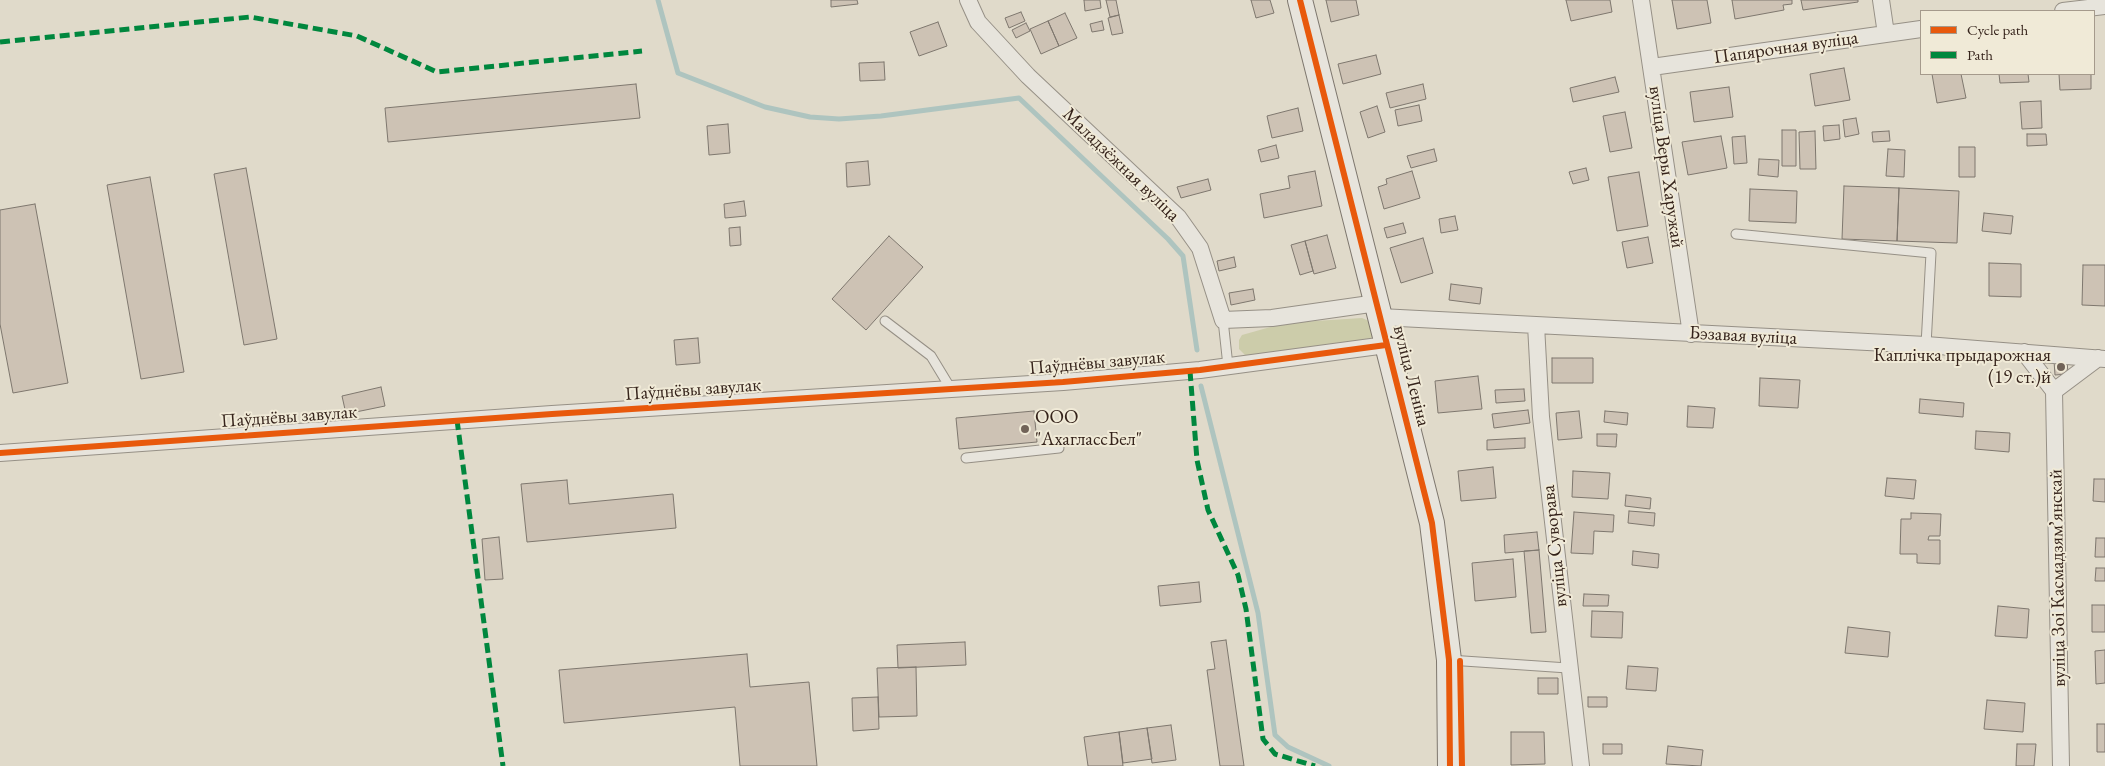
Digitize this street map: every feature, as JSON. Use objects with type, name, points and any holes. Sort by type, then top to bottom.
[{"type":"street","name":"Маладзёжная вуліца","points":[[968,0],[978,22],[1028,76],[1178,217],[1200,248],[1223,320]]},
{"type":"street","name":"вуліца Леніна","points":[[1300,0],[1432,524],[1450,660],[1450,766]]},
{"type":"street","name":"вуліца Веры Харужай","points":[[1641,0],[1690,334]]},
{"type":"street","points":[[1881,0],[1886,34]]},
{"type":"street","points":[[2071,10],[2105,6]]},
{"type":"street","name":"Папярочная вуліца","points":[[1652,67],[1920,29]]},
{"type":"street","points":[[1223,320],[1378,310]]},
{"type":"street","name":"Бэзавая вуліца","points":[[1378,310],[1536,325],[1926,345],[2102,358]]},
{"type":"street","name":"вуліца Суворава","points":[[1536,325],[1541,417],[1568,668],[1581,766]]},
{"type":"street","name":"Паўднёвы завулак","points":[[0,453],[542,414],[1063,382],[1228,366],[1386,345]]},
{"type":"street","points":[[2024,352],[2054,390],[2102,358]]},
{"type":"street","name":"вуліца Зоі Касмадзямʼянскай","points":[[2054,390],[2062,766]]},
{"type":"lane","points":[[1736,234],[1931,252],[1926,345]]},
{"type":"lane","points":[[1223,320],[1228,366]]},
{"type":"lane","points":[[885,321],[931,356],[951,389]]},
{"type":"lane","points":[[966,458],[1058,448]]},
{"type":"lane","points":[[1450,660],[1568,668]]},
{"type":"green space","points":[[1362,318],[1369,321],[1373,335],[1370,340],[1251,356],[1245,355],[1239,349],[1239,340],[1242,335],[1274,326],[1300,322]]},
{"type":"building","points":[[831,0],[857,0],[858,4],[831,7]]},
{"type":"building","points":[[1084,0],[1100,0],[1101,8],[1085,11]]},
{"type":"building","points":[[1106,0],[1116,0],[1119,15],[1110,17]]},
{"type":"building","points":[[1251,0],[1270,0],[1274,13],[1256,18]]},
{"type":"building","points":[[1326,0],[1356,0],[1359,15],[1331,22]]},
{"type":"building","points":[[1566,0],[1610,0],[1612,12],[1571,21]]},
{"type":"building","points":[[1672,0],[1707,0],[1711,23],[1677,29]]},
{"type":"building","points":[[1732,0],[1792,0],[1792,4],[1783,5],[1784,10],[1735,19]]},
{"type":"building","points":[[1801,0],[1858,0],[1858,2],[1803,10]]},
{"type":"building","points":[[1021,12],[1025,21],[1009,28],[1005,18]]},
{"type":"building","points":[[1065,13],[1077,38],[1059,46],[1048,21]]},
{"type":"building","points":[[1119,15],[1123,33],[1112,35],[1108,18]]},
{"type":"building","points":[[1048,21],[1059,46],[1041,54],[1030,29]]},
{"type":"building","points":[[1102,21],[1104,30],[1092,32],[1090,24]]},
{"type":"building","points":[[938,22],[947,46],[919,56],[910,32]]},
{"type":"building","points":[[1026,23],[1030,31],[1016,38],[1012,30]]},
{"type":"building","points":[[1376,55],[1381,74],[1343,84],[1338,64]]},
{"type":"building","points":[[884,62],[885,80],[860,81],[859,63]]},
{"type":"building","points":[[1844,68],[1850,100],[1815,106],[1810,74]]},
{"type":"building","points":[[1932,75],[1961,75],[1966,98],[1937,103]]},
{"type":"building","points":[[1999,75],[2028,75],[2029,82],[2000,83]]},
{"type":"building","points":[[2059,75],[2091,75],[2091,89],[2060,90]]},
{"type":"building","points":[[1615,77],[1619,92],[1573,102],[1570,88]]},
{"type":"building","points":[[636,84],[640,118],[388,142],[385,108]]},
{"type":"building","points":[[1423,84],[1426,99],[1390,108],[1386,93]]},
{"type":"building","points":[[1729,87],[1733,117],[1694,122],[1690,92]]},
{"type":"building","points":[[2041,101],[2042,128],[2022,129],[2020,102]]},
{"type":"building","points":[[1419,105],[1422,121],[1398,126],[1395,110]]},
{"type":"building","points":[[1377,106],[1385,132],[1368,138],[1360,112]]},
{"type":"building","points":[[1298,108],[1303,131],[1272,138],[1267,116]]},
{"type":"building","points":[[1625,112],[1632,148],[1610,152],[1603,116]]},
{"type":"building","points":[[1856,118],[1859,134],[1845,137],[1843,120]]},
{"type":"building","points":[[728,124],[730,153],[709,155],[707,126]]},
{"type":"building","points":[[1839,125],[1840,139],[1824,141],[1823,126]]},
{"type":"building","points":[[1782,130],[1796,130],[1796,166],[1782,166]]},
{"type":"building","points":[[1815,131],[1816,169],[1800,169],[1799,132]]},
{"type":"building","points":[[1889,131],[1890,141],[1873,142],[1872,132]]},
{"type":"building","points":[[2027,134],[2046,134],[2047,145],[2027,146]]},
{"type":"building","points":[[1721,136],[1727,168],[1688,175],[1682,142]]},
{"type":"building","points":[[1745,136],[1747,163],[1734,164],[1732,137]]},
{"type":"building","points":[[1276,145],[1279,158],[1261,162],[1258,150]]},
{"type":"building","points":[[1959,147],[1975,147],[1975,177],[1959,177]]},
{"type":"building","points":[[1434,149],[1437,161],[1411,168],[1407,156]]},
{"type":"building","points":[[1888,149],[1905,150],[1904,177],[1886,176]]},
{"type":"building","points":[[1759,159],[1779,160],[1778,177],[1758,175]]},
{"type":"building","points":[[868,161],[870,185],[847,187],[846,163]]},
{"type":"building","points":[[246,168],[277,339],[244,345],[214,174]]},
{"type":"building","points":[[1586,168],[1589,180],[1573,184],[1569,172]]},
{"type":"building","points":[[1315,171],[1322,206],[1264,218],[1260,194],[1290,188],[1288,176]]},
{"type":"building","points":[[1412,171],[1420,198],[1384,209],[1378,187],[1387,184],[1386,179]]},
{"type":"building","points":[[1639,172],[1648,226],[1617,231],[1608,177]]},
{"type":"building","points":[[150,177],[184,372],[141,379],[107,185]]},
{"type":"building","points":[[1208,179],[1211,190],[1181,198],[1177,187]]},
{"type":"building","points":[[1844,186],[1899,188],[1897,241],[1842,239]]},
{"type":"building","points":[[1899,188],[1959,191],[1957,243],[1897,241]]},
{"type":"building","points":[[1750,189],[1797,191],[1796,223],[1749,221]]},
{"type":"building","points":[[744,201],[746,216],[725,218],[724,204]]},
{"type":"building","points":[[35,204],[68,383],[13,393],[0,324],[0,210]]},
{"type":"building","points":[[1984,213],[2013,216],[2011,234],[1982,231]]},
{"type":"building","points":[[1455,216],[1458,230],[1441,233],[1439,219]]},
{"type":"building","points":[[1403,223],[1406,233],[1387,238],[1384,228]]},
{"type":"building","points":[[740,227],[741,245],[730,246],[729,228]]},
{"type":"building","points":[[1327,235],[1336,268],[1314,274],[1305,241]]},
{"type":"building","points":[[889,236],[923,267],[866,330],[832,299]]},
{"type":"building","points":[[1648,237],[1653,263],[1627,268],[1622,242]]},
{"type":"building","points":[[1423,238],[1433,273],[1401,283],[1390,248]]},
{"type":"building","points":[[1305,241],[1313,271],[1300,275],[1291,245]]},
{"type":"building","points":[[1234,257],[1236,267],[1219,271],[1217,261]]},
{"type":"building","points":[[1989,263],[2021,264],[2021,297],[1989,296]]},
{"type":"building","points":[[2083,265],[2105,265],[2105,306],[2082,305]]},
{"type":"building","points":[[1451,284],[1482,288],[1480,304],[1449,300]]},
{"type":"building","points":[[1253,289],[1255,300],[1231,305],[1229,293]]},
{"type":"building","points":[[698,338],[700,363],[676,365],[674,340]]},
{"type":"building","points":[[1552,358],[1593,358],[1593,383],[1552,383]]},
{"type":"building","name":"Каплічка прыдарожная (19 ст.)й","points":[[2067,360],[2068,374],[2055,375],[2054,361]]},
{"type":"building","points":[[1478,376],[1482,409],[1438,413],[1435,381]]},
{"type":"building","points":[[1760,378],[1800,380],[1798,408],[1759,406]]},
{"type":"building","points":[[381,387],[385,406],[346,414],[342,396]]},
{"type":"building","points":[[1524,389],[1525,401],[1496,403],[1495,390]]},
{"type":"building","points":[[1920,399],[1964,403],[1963,417],[1919,413]]},
{"type":"building","points":[[1688,406],[1715,408],[1713,428],[1687,427]]},
{"type":"building","points":[[1528,410],[1530,423],[1494,428],[1492,414]]},
{"type":"building","points":[[1034,411],[1037,442],[959,449],[956,418]]},
{"type":"building","points":[[1579,411],[1582,438],[1558,440],[1556,413]]},
{"type":"building","points":[[1605,411],[1628,413],[1627,425],[1604,422]]},
{"type":"building","points":[[1976,431],[2010,433],[2009,452],[1975,449]]},
{"type":"building","points":[[1597,434],[1617,434],[1616,447],[1597,446]]},
{"type":"building","points":[[1525,438],[1525,448],[1487,450],[1487,440]]},
{"type":"building","points":[[1493,467],[1496,498],[1461,501],[1458,471]]},
{"type":"building","points":[[1573,471],[1610,473],[1608,499],[1572,497]]},
{"type":"building","points":[[1887,478],[1916,480],[1914,499],[1885,496]]},
{"type":"building","points":[[2094,479],[2105,479],[2105,502],[2093,501]]},
{"type":"building","points":[[567,480],[569,504],[673,494],[676,528],[527,542],[521,484]]},
{"type":"building","points":[[1626,495],[1651,498],[1650,509],[1625,506]]},
{"type":"building","points":[[1629,511],[1655,513],[1654,526],[1628,523]]},
{"type":"building","points":[[1574,512],[1614,515],[1613,532],[1594,531],[1593,554],[1571,553]]},
{"type":"building","points":[[1911,513],[1941,514],[1940,536],[1929,536],[1928,540],[1940,540],[1940,564],[1917,563],[1917,554],[1900,554],[1901,519],[1911,519]]},
{"type":"building","points":[[1537,532],[1539,550],[1505,553],[1504,535]]},
{"type":"building","points":[[499,537],[503,579],[485,580],[482,539]]},
{"type":"building","points":[[2096,538],[2105,538],[2105,557],[2095,557]]},
{"type":"building","points":[[1539,550],[1546,632],[1531,633],[1524,551]]},
{"type":"building","points":[[1633,551],[1659,554],[1658,568],[1632,565]]},
{"type":"building","points":[[1513,559],[1516,597],[1475,601],[1472,563]]},
{"type":"building","points":[[2096,568],[2105,568],[2105,581],[2095,581]]},
{"type":"building","points":[[1199,582],[1201,602],[1160,606],[1158,586]]},
{"type":"building","points":[[1584,594],[1609,595],[1608,606],[1583,606]]},
{"type":"building","points":[[2092,605],[2105,605],[2105,632],[2092,632]]},
{"type":"building","points":[[1998,606],[2029,609],[2027,638],[1995,636]]},
{"type":"building","points":[[1592,611],[1623,612],[1622,638],[1591,637]]},
{"type":"building","points":[[1848,627],[1890,632],[1888,657],[1845,653]]},
{"type":"building","points":[[1226,640],[1244,766],[1220,766],[1207,670],[1215,669],[1211,642]]},
{"type":"building","points":[[965,642],[966,665],[898,668],[897,645]]},
{"type":"building","points":[[2105,650],[2105,683],[2096,684],[2095,651]]},
{"type":"building","points":[[747,654],[750,687],[809,682],[817,766],[740,766],[735,707],[564,723],[559,670]]},
{"type":"building","points":[[1628,666],[1658,668],[1656,691],[1626,689]]},
{"type":"building","points":[[916,667],[917,716],[879,717],[877,668]]},
{"type":"building","points":[[1538,678],[1558,678],[1558,694],[1538,694]]},
{"type":"building","points":[[878,697],[879,729],[853,731],[852,698]]},
{"type":"building","points":[[1588,697],[1607,697],[1607,707],[1588,707]]},
{"type":"building","points":[[1987,700],[2025,703],[2023,732],[1984,729]]},
{"type":"building","points":[[2097,724],[2105,724],[2105,752],[2097,752]]},
{"type":"building","points":[[1171,725],[1176,760],[1152,763],[1147,728]]},
{"type":"building","points":[[1147,728],[1152,759],[1123,763],[1119,732]]},
{"type":"building","points":[[1119,732],[1123,766],[1088,766],[1084,737]]},
{"type":"building","points":[[1511,732],[1544,732],[1545,764],[1511,765]]},
{"type":"building","points":[[1603,744],[1622,744],[1622,754],[1603,754]]},
{"type":"building","points":[[2017,744],[2036,744],[2034,766],[2016,766]]},
{"type":"building","points":[[1668,746],[1703,750],[1701,766],[1666,764]]},
{"type":"waterway","points":[[658,0],[678,73],[765,107],[810,117],[839,119],[881,116],[1019,98],[1168,239],[1183,256],[1197,350]]},
{"type":"waterway","points":[[1201,386],[1258,613],[1275,735],[1288,747],[1329,766]]},
{"type":"marked path","points":[[0,42],[250,17],[357,36],[437,72],[642,51]]},
{"type":"marked path","points":[[1190,371],[1197,460],[1208,510],[1238,575],[1246,609],[1263,739],[1275,754],[1315,766]]},
{"type":"marked path","points":[[457,420],[503,766]]},
{"type":"cycle path","points":[[1300,0],[1432,523],[1449,660],[1450,766]]},
{"type":"cycle path","points":[[0,453],[552,414],[1063,382],[1200,370],[1386,345]]},
{"type":"cycle path","points":[[1460,661],[1462,766]]},
{"type":"place","name":"Каплічка прыдарожная (19 ст.)й","points":[[2061,367]]},
{"type":"place","name":"ООО \"АхаглассБел\"","points":[[1025,429]]}]
